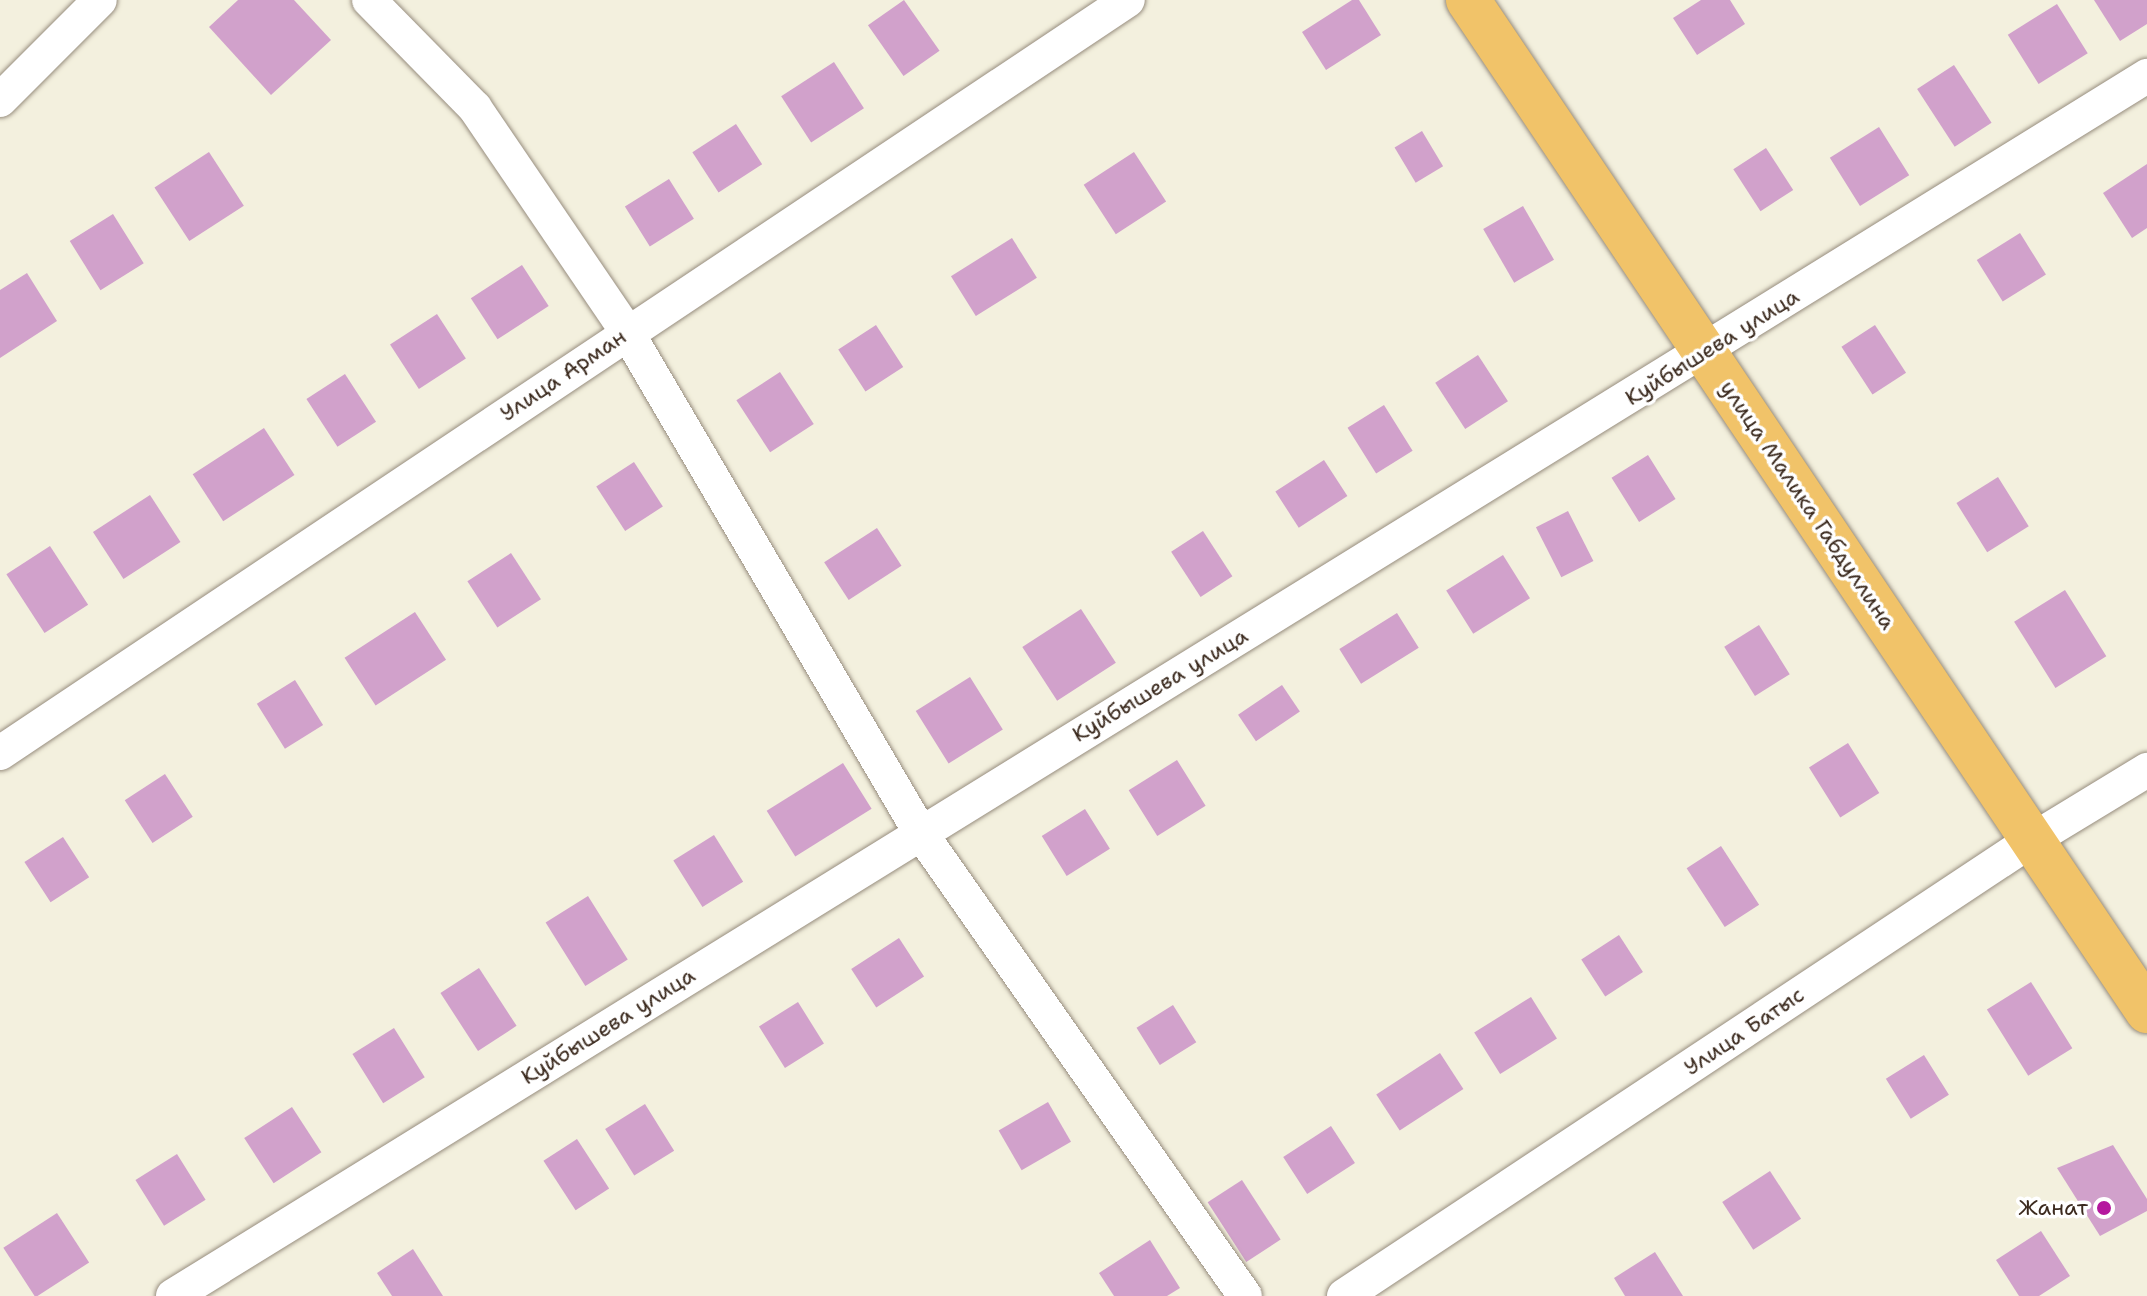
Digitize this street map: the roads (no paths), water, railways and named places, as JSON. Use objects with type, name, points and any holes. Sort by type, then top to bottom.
[{"type":"main road","name":"улица Малика Габдуллина","points":[[1468,0],[2147,1011]]},
{"type":"street","points":[[0,100],[100,0]]},
{"type":"street","points":[[369,0],[475,108],[627,332],[920,832],[1245,1296]]},
{"type":"street","name":"Улица Арман","points":[[0,753],[1128,0]]},
{"type":"street","name":"Куйбышева улица","points":[[173,1296],[920,832],[1705,352],[2147,76]]},
{"type":"street","name":"Улица Батыс","points":[[1344,1296],[2032,840],[2147,770]]},
{"type":"place","name":"Жанат","points":[[2104,1208]]}]
